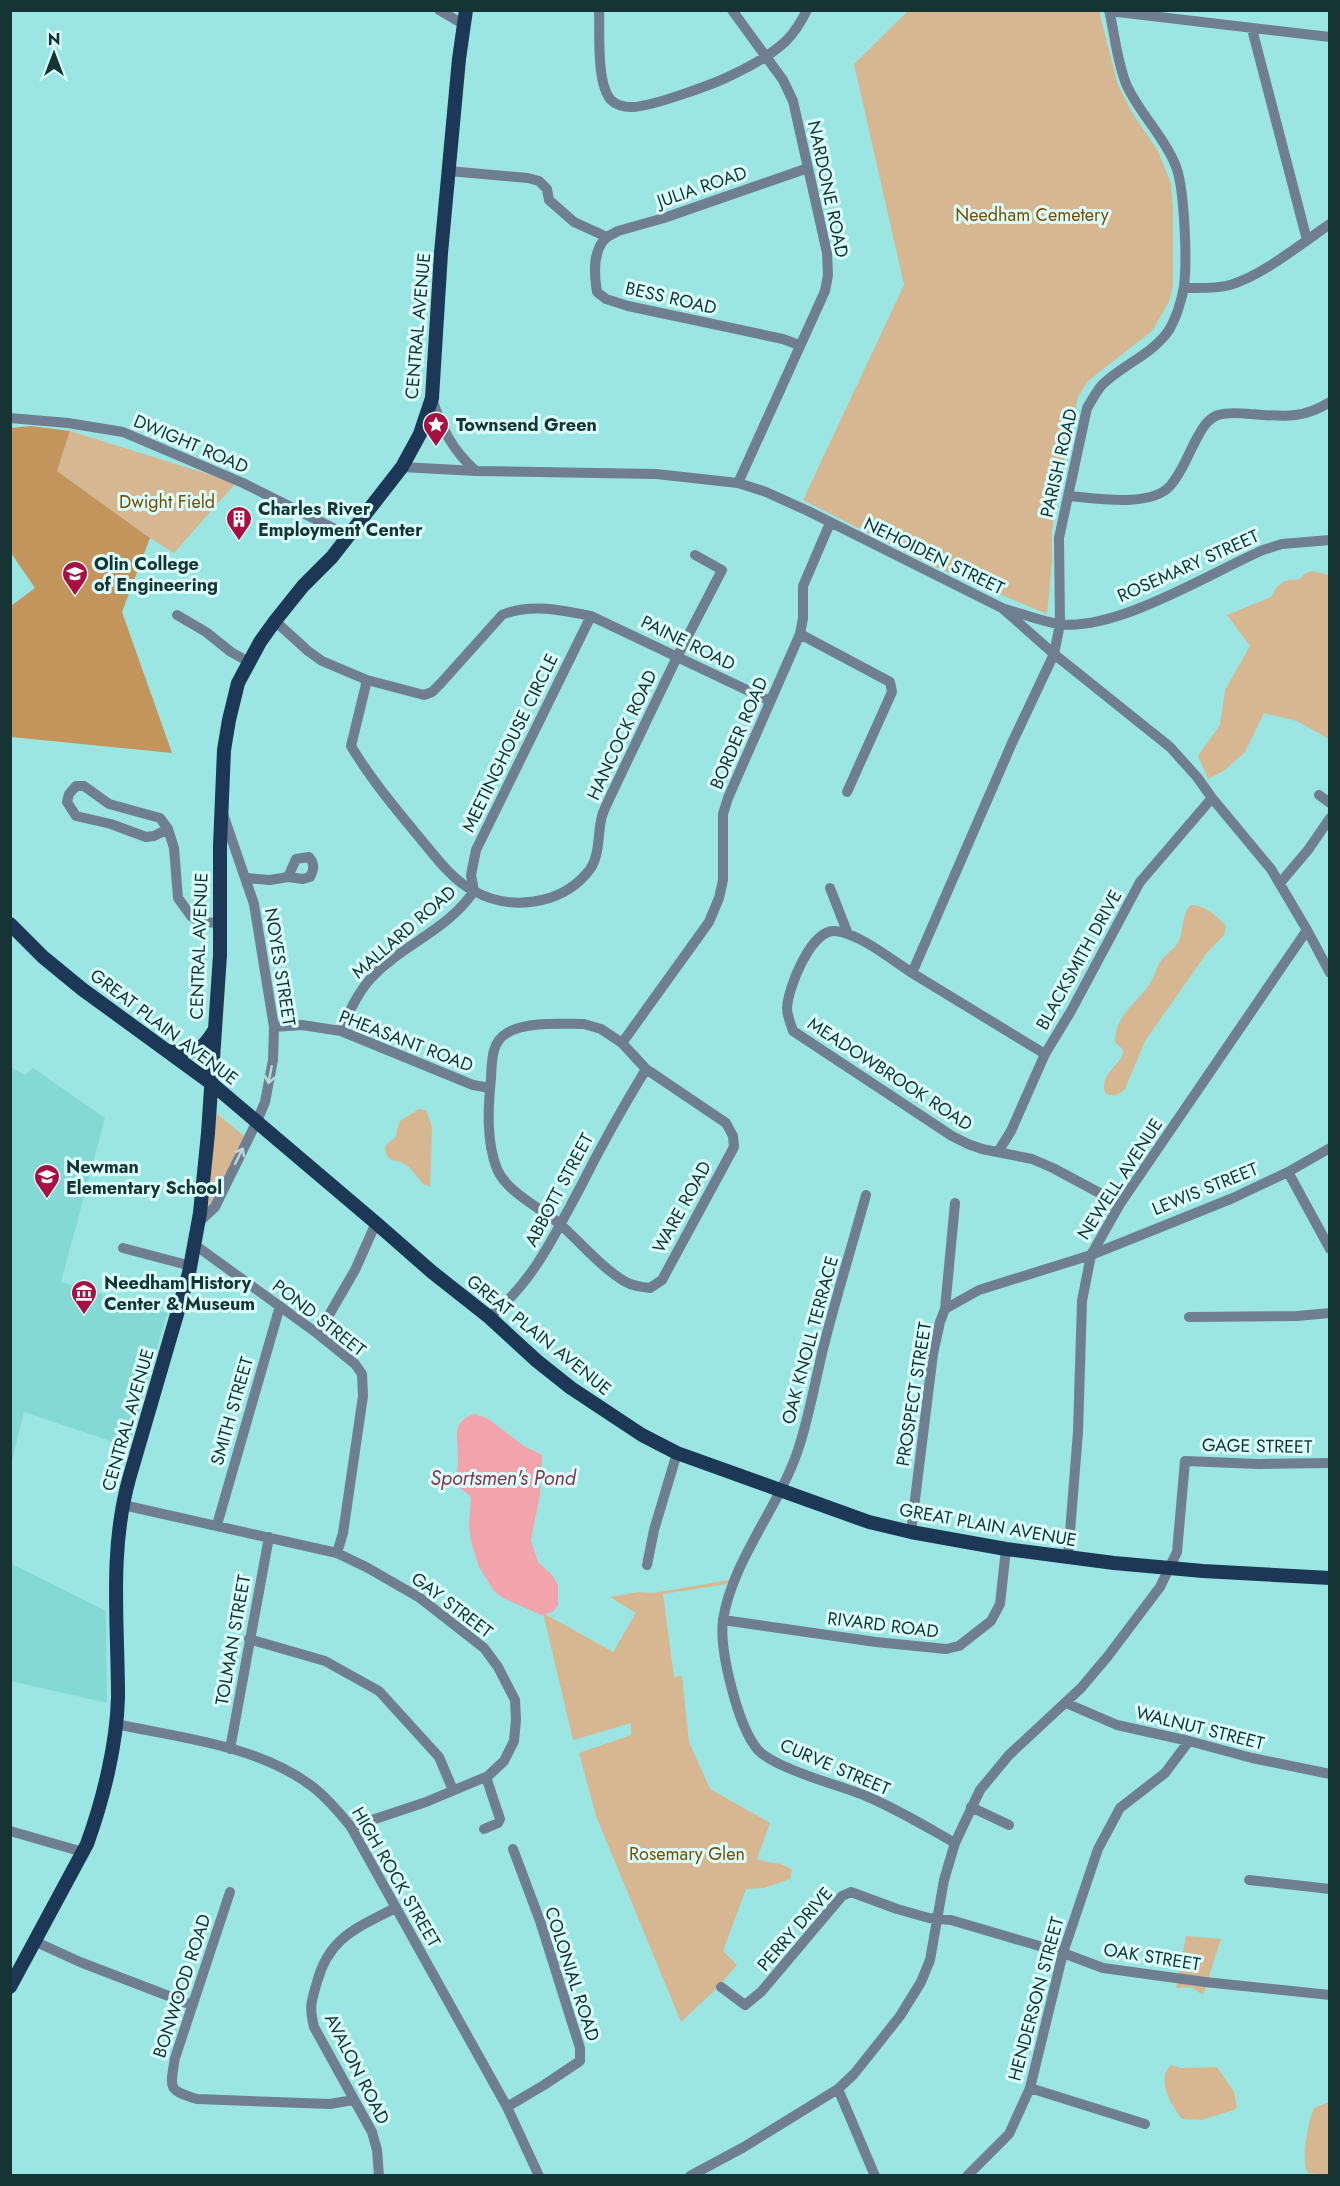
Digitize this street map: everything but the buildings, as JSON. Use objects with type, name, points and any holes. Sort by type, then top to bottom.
[{"type":"main road","name":"CENTRAL AVENUE","points":[[10,1987],[83,1852],[95,1822],[116,1724],[118,1697],[116,1551],[123,1505],[191,1266],[198,1223],[215,1029],[221,923],[221,810],[224,750],[229,720],[238,683],[249,662],[275,621],[303,586],[332,557],[402,468],[419,436],[432,398],[441,253],[465,17]]},
{"type":"main road","name":"GREAT PLAIN AVENUE","points":[[10,924],[43,957],[82,989],[211,1083],[582,1397],[642,1435],[677,1453],[869,1522],[911,1532],[1006,1549],[1068,1557],[1170,1568],[1329,1578]]},
{"type":"main road","points":[[168,1051],[189,1053],[199,1050],[207,1043],[215,1029]]},
{"type":"street","points":[[439,10],[465,17]]},
{"type":"street","points":[[599,10],[600,59],[605,88],[611,100],[619,106],[634,107],[660,101],[730,77],[767,56],[787,40],[800,24],[807,10]]},
{"type":"street","name":"NARDONE ROAD","points":[[732,10],[747,33],[767,56],[783,80],[793,101],[827,253],[828,269],[825,291],[738,483]]},
{"type":"street","points":[[1109,11],[1329,38]]},
{"type":"street","name":"PARISH ROAD","points":[[1054,654],[1060,624],[1058,545],[1087,408],[1096,392],[1104,384],[1154,346],[1168,330],[1184,288],[1183,212],[1178,170],[1163,139],[1128,88],[1109,11]]},
{"type":"street","points":[[1252,29],[1307,240]]},
{"type":"street","name":"JULIA ROAD","points":[[607,237],[618,231],[664,218],[808,168]]},
{"type":"street","points":[[449,171],[539,181],[547,189],[549,200],[574,222],[607,237]]},
{"type":"street","points":[[1184,288],[1217,288],[1232,285],[1272,264],[1329,224]]},
{"type":"street","name":"BESS ROAD","points":[[607,237],[600,242],[596,257],[595,277],[597,292],[606,299],[628,306],[783,339],[800,345]]},
{"type":"street","points":[[432,398],[449,441],[476,471]]},
{"type":"street","points":[[1068,496],[1116,500],[1157,495],[1166,490],[1176,479],[1195,440],[1211,418],[1232,413],[1298,416],[1329,402]]},
{"type":"street","name":"DWIGHT ROAD","points":[[10,418],[68,423],[123,432],[243,483],[349,536]]},
{"type":"street","name":"NEHOIDEN STREET","points":[[402,468],[656,474],[738,483],[775,496],[1002,608],[1054,654],[1170,747],[1197,777],[1280,883],[1329,974]]},
{"type":"street","name":"BORDER ROAD","points":[[622,1042],[709,922],[719,898],[723,880],[723,814],[800,634],[803,618],[802,593],[806,578],[830,523]]},
{"type":"street","name":"ROSEMARY STREET","points":[[1002,608],[1060,624],[1094,622],[1128,612],[1236,562],[1282,544],[1329,540]]},
{"type":"street","name":"HANCOCK ROAD","points":[[474,891],[511,903],[531,903],[556,896],[588,872],[596,856],[602,816],[677,657],[722,570],[694,555]]},
{"type":"street","points":[[275,621],[322,661],[367,680],[424,695],[432,692],[441,683],[502,615],[515,609],[553,609],[591,616]]},
{"type":"street","points":[[177,615],[249,662]]},
{"type":"street","name":"PAINE ROAD","points":[[591,616],[770,701]]},
{"type":"street","name":"MEETINGHOUSE CIRCLE","points":[[474,891],[471,875],[476,850],[591,616]]},
{"type":"street","points":[[800,634],[890,682],[892,692],[847,792]]},
{"type":"street","points":[[912,973],[1012,743],[1054,654]]},
{"type":"street","points":[[367,680],[351,746],[359,760],[441,864],[474,891]]},
{"type":"street","points":[[168,829],[146,837],[111,824],[76,816],[67,802],[69,794],[76,786],[84,786],[109,804],[160,819],[168,829],[174,848],[178,898],[191,916],[200,922],[221,923]]},
{"type":"street","points":[[1319,795],[1329,803]]},
{"type":"street","name":"BLACKSMITH DRIVE","points":[[998,1152],[1011,1131],[1045,1054],[1140,882],[1212,798]]},
{"type":"street","name":"NOYES STREET","points":[[198,1223],[215,1207],[265,1102],[273,1060],[274,1026],[256,916],[246,878],[221,810]]},
{"type":"street","points":[[1280,883],[1308,850],[1329,818]]},
{"type":"street","points":[[246,878],[270,880],[288,877]]},
{"type":"street","points":[[830,888],[849,934],[1045,1054]]},
{"type":"street","name":"MALLARD ROAD","points":[[341,1031],[355,1000],[372,977],[444,925],[463,907],[474,891]]},
{"type":"street","name":"MEADOWBROOK ROAD","points":[[849,934],[835,930],[826,932],[810,946],[791,987],[788,1000],[787,1011],[793,1031],[952,1136],[968,1144],[1011,1156],[1032,1159],[1120,1204]]},
{"type":"street","name":"NEWELL AVENUE","points":[[1068,1557],[1078,1432],[1082,1301],[1091,1255],[1120,1204],[1307,930]]},
{"type":"street","name":"WARE ROAD","points":[[584,1024],[601,1029],[622,1042],[646,1069],[726,1122],[733,1137],[734,1147],[662,1280],[650,1288],[626,1282],[615,1275],[560,1224],[508,1185],[498,1170],[490,1143],[493,1051],[507,1032],[534,1025],[584,1024]]},
{"type":"street","name":"PHEASANT ROAD","points":[[274,1026],[302,1025],[341,1031],[464,1081],[490,1088]]},
{"type":"street","name":"ABBOTT STREET","points":[[489,1317],[507,1303],[527,1280],[546,1252],[619,1114],[646,1069]]},
{"type":"street","name":"LEWIS STREET","points":[[1091,1255],[1233,1198],[1288,1172],[1329,1148]]},
{"type":"street","points":[[1288,1172],[1329,1250]]},
{"type":"street","name":"OAK KNOLL TERRACE","points":[[780,1491],[798,1450],[866,1195]]},
{"type":"street","points":[[945,1310],[955,1203]]},
{"type":"street","points":[[318,1334],[355,1270],[376,1223]]},
{"type":"street","name":"POND STREET","points":[[195,1245],[318,1334],[355,1364],[362,1374],[363,1396],[343,1533],[337,1553]]},
{"type":"street","points":[[123,1248],[191,1266]]},
{"type":"street","name":"PROSPECT STREET","points":[[911,1532],[933,1353],[945,1310],[988,1287],[1091,1255]]},
{"type":"street","name":"SMITH STREET","points":[[217,1525],[280,1306]]},
{"type":"street","points":[[1189,1317],[1297,1316],[1329,1313]]},
{"type":"street","points":[[647,1565],[654,1530],[677,1453]]},
{"type":"street","name":"GAGE STREET","points":[[1170,1568],[1177,1552],[1185,1461],[1259,1464],[1329,1463]]},
{"type":"street","name":"CURVE STREET","points":[[780,1491],[731,1588],[723,1620],[722,1636],[730,1680],[741,1718],[758,1749],[775,1762],[866,1796],[955,1843]]},
{"type":"street","name":"GAY STREET","points":[[123,1505],[337,1553],[420,1598],[484,1648],[498,1666],[515,1700],[514,1737],[504,1761],[486,1777],[407,1809],[351,1827]]},
{"type":"street","name":"TOLMAN STREET","points":[[230,1749],[269,1537]]},
{"type":"street","name":"RIVARD ROAD","points":[[723,1620],[876,1642],[946,1649],[959,1646],[991,1622],[1000,1604],[1006,1549]]},
{"type":"street","points":[[690,2175],[744,2147],[838,2089],[854,2074],[879,2043],[921,1982],[930,1960],[944,1880],[955,1843],[981,1790],[998,1767],[1081,1688],[1160,1587],[1170,1568]]},
{"type":"street","points":[[249,1639],[325,1661],[379,1691],[439,1757],[453,1790]]},
{"type":"street","name":"WALNUT STREET","points":[[1066,1703],[1117,1725],[1329,1774]]},
{"type":"street","name":"HIGH ROCK STREET","points":[[116,1724],[230,1749],[266,1760],[293,1773],[314,1787],[337,1810],[351,1827],[507,2107],[539,2175]]},
{"type":"street","name":"HENDERSON STREET","points":[[967,2175],[1009,2133],[1030,2088],[1063,1953],[1098,1849],[1120,1808],[1165,1773],[1189,1741]]},
{"type":"street","points":[[484,1829],[498,1823],[500,1819],[486,1777]]},
{"type":"street","points":[[971,1807],[1009,1825]]},
{"type":"street","points":[[10,1832],[83,1852]]},
{"type":"street","name":"COLONIAL ROAD","points":[[507,2107],[580,2061],[580,2048],[543,1932],[513,1849]]},
{"type":"street","points":[[1250,1880],[1329,1889]]},
{"type":"street","name":"BONWOOD ROAD","points":[[230,1892],[175,2058],[171,2078],[174,2088],[177,2093],[197,2099],[330,2104],[353,2100]]},
{"type":"street","name":"PERRY DRIVE","points":[[721,1987],[745,2006],[748,2004],[761,1992],[842,1896],[851,1892],[897,1910],[929,1918],[939,1917]]},
{"type":"street","name":"AVALON ROAD","points":[[379,2175],[377,2150],[372,2132],[314,2027],[310,2008],[322,1965],[334,1944],[358,1927],[395,1908]]},
{"type":"street","name":"OAK STREET","points":[[939,1917],[1063,1953],[1102,1968],[1329,1995]]},
{"type":"street","points":[[34,1941],[80,1962],[192,2006]]},
{"type":"street","points":[[1030,2088],[1145,2124]]},
{"type":"street","points":[[838,2089],[875,2175]]},
{"type":"shaded area","name":"Olin College of Engineering","points":[[31,426],[70,431],[57,471],[150,538],[122,612],[172,753],[11,737],[11,606],[35,588],[11,553],[11,428]]},
{"type":"shaded area","name":"Newman Elementary School","points":[[11,1067],[25,1075],[33,1068],[105,1118],[61,1282],[167,1313],[128,1447],[24,1412],[11,1464]]},
{"type":"shaded area","points":[[10,1563],[106,1611],[107,1703],[11,1681]]},
{"type":"green space","name":"Needham Cemetery","points":[[908,11],[1099,11],[1118,85],[1133,114],[1158,151],[1171,184],[1173,286],[1169,302],[1152,331],[1088,381],[1078,397],[1061,473],[1052,531],[1052,562],[1047,614],[931,565],[803,500],[904,285],[854,64]]},
{"type":"green space","name":"Dwight Field","points":[[70,431],[235,484],[174,553],[57,471]]},
{"type":"green space","points":[[1312,571],[1329,575],[1329,739],[1297,721],[1264,713],[1245,752],[1225,770],[1208,779],[1198,756],[1220,725],[1225,690],[1250,646],[1227,615],[1271,597],[1284,581],[1300,579],[1304,574]]},
{"type":"green space","points":[[1191,905],[1206,909],[1219,919],[1226,926],[1224,935],[1206,954],[1145,1041],[1125,1089],[1116,1095],[1106,1094],[1105,1080],[1123,1054],[1122,1049],[1115,1042],[1119,1023],[1148,986],[1158,965],[1177,944],[1185,914]]},
{"type":"green space","points":[[419,1109],[426,1110],[432,1127],[430,1186],[424,1185],[409,1167],[391,1160],[385,1148],[395,1138],[400,1121]]},
{"type":"green space","points":[[216,1113],[244,1136],[208,1208]]},
{"type":"green space","name":"Rosemary Glen","points":[[729,1580],[727,1584],[663,1594],[674,1677],[682,1676],[689,1742],[710,1789],[770,1823],[757,1859],[783,1865],[792,1870],[790,1879],[764,1888],[746,1889],[723,1951],[737,1965],[717,1988],[681,2022],[596,1816],[579,1753],[631,1735],[631,1723],[573,1740],[543,1613],[613,1652],[636,1613],[610,1597],[638,1592],[654,1593]]},
{"type":"green space","points":[[1186,1936],[1221,1939],[1203,1995],[1191,1987],[1176,1988]]},
{"type":"green space","points":[[1171,2065],[1181,2068],[1217,2067],[1234,2092],[1237,2107],[1234,2110],[1201,2120],[1182,2119],[1170,2100],[1165,2085],[1166,2071]]},
{"type":"green space","points":[[1329,2102],[1329,2175],[1308,2173],[1305,2151],[1307,2132],[1314,2108]]},
{"type":"water","name":"Sportsmen's Pond","points":[[474,1414],[487,1418],[524,1446],[542,1455],[540,1495],[531,1540],[538,1562],[552,1575],[558,1585],[558,1605],[553,1612],[541,1615],[503,1598],[494,1591],[479,1567],[471,1542],[469,1524],[471,1498],[455,1485],[458,1463],[458,1427],[461,1422]]},
{"type":"place","name":"Townsend Green","points":[[436,448]]},
{"type":"place","name":"Charles River Employment Center","points":[[239,542]]},
{"type":"place","name":"Olin College of Engineering","points":[[75,597]]},
{"type":"place","name":"Newman Elementary School","points":[[47,1200]]},
{"type":"place","name":"Needham History Center & Museum","points":[[84,1316]]}]
